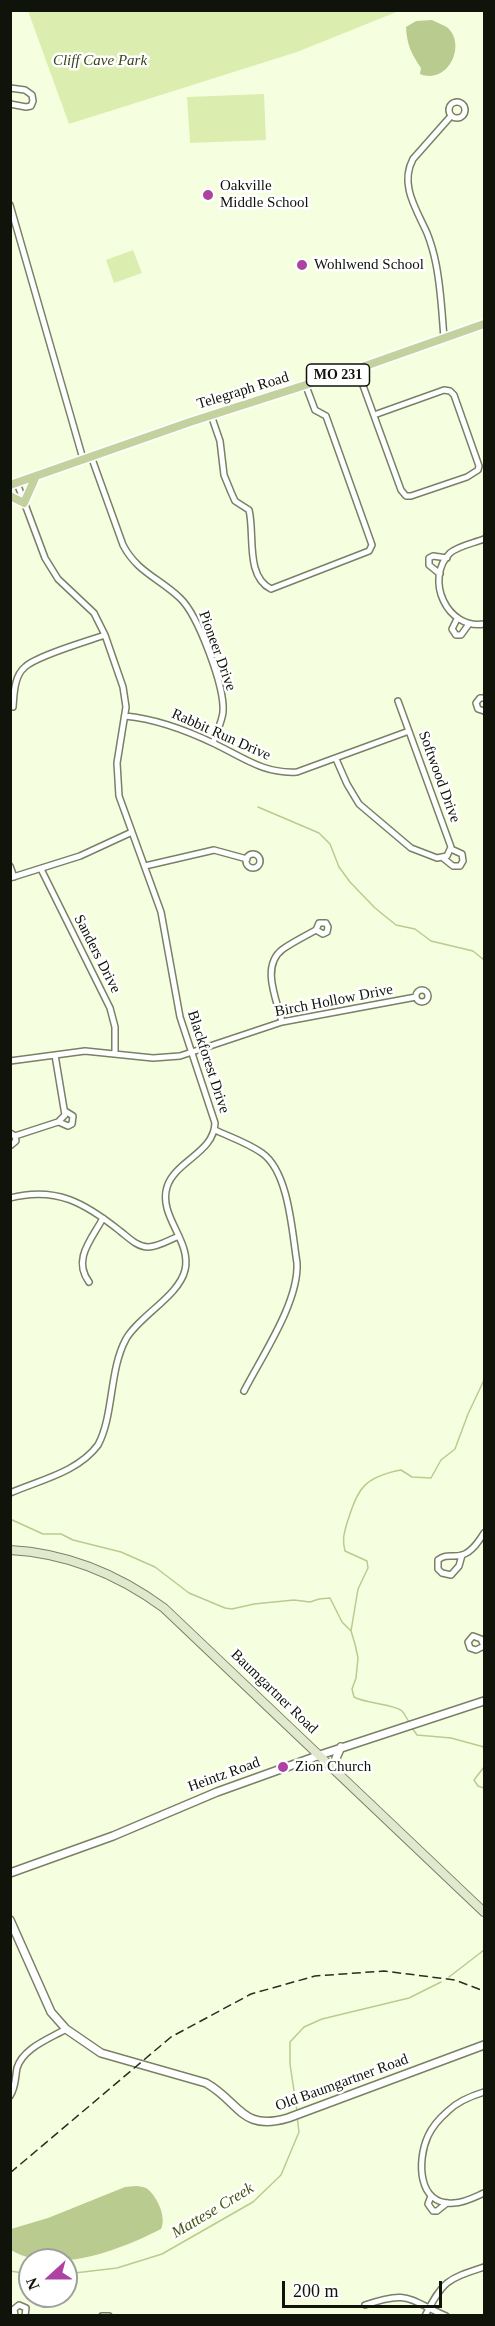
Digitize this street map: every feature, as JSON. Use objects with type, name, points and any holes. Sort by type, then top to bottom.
[{"type":"main road","name":"Telegraph Road","points":[[14,484],[211,415],[357,369],[484,324]]},
{"type":"main road","points":[[10,496],[24,503],[36,476]]},
{"type":"main road","name":"Baumgartner Road","points":[[10,1550],[47,1555],[80,1563],[115,1578],[153,1600],[188,1629],[484,1912]]},
{"type":"street","points":[[10,88],[25,90],[32,95],[33,101],[31,106],[26,107],[10,104]]},
{"type":"street","points":[[444,338],[436,263],[428,235],[409,190],[407,178],[408,167],[413,159],[451,116]]},
{"type":"street","name":"Pioneer Drive","points":[[10,205],[87,458],[123,545],[136,565],[178,595],[194,615],[221,688],[223,714],[213,743]]},
{"type":"street","points":[[357,369],[401,490],[406,496],[456,481],[478,470],[479,466],[454,395],[450,391],[444,390],[374,414]]},
{"type":"street","points":[[211,415],[220,441],[224,475],[235,501],[249,510],[252,524],[252,557],[258,575],[264,586],[271,589],[369,551],[372,545],[326,416],[315,410],[306,386]]},
{"type":"street","name":"Blackforest Drive","points":[[10,1493],[79,1463],[91,1455],[98,1445],[124,1342],[135,1327],[179,1283],[184,1274],[186,1259],[166,1205],[168,1185],[174,1175],[208,1143],[215,1130],[214,1115],[180,1017],[161,912],[117,785],[117,763],[125,716],[123,687],[105,635],[94,613],[51,569],[14,484]]},
{"type":"street","points":[[484,539],[453,551],[442,563],[438,581],[442,597],[450,612],[469,624],[484,624]]},
{"type":"street","points":[[440,574],[429,565],[429,558],[434,556],[447,558]]},
{"type":"street","points":[[458,619],[452,629],[456,635],[461,635],[469,624]]},
{"type":"street","points":[[13,707],[14,687],[24,667],[53,653],[105,635]]},
{"type":"street","points":[[484,698],[480,698],[476,704],[478,709],[484,711]]},
{"type":"street","name":"Softwood Drive","points":[[398,701],[451,849],[462,854],[463,861],[460,866],[453,866],[442,858]]},
{"type":"street","name":"Rabbit Run Drive","points":[[125,716],[161,722],[213,743],[266,769],[280,773],[297,772],[409,731]]},
{"type":"street","points":[[336,759],[359,804],[411,848],[442,858],[447,856],[451,849]]},
{"type":"street","points":[[10,866],[12,878],[80,856],[132,832]]},
{"type":"street","points":[[145,866],[214,850],[247,859]]},
{"type":"street","name":"Sanders Drive","points":[[41,869],[110,1008],[115,1027],[115,1054]]},
{"type":"street","points":[[282,1022],[270,973],[274,958],[282,950],[316,930]]},
{"type":"street","name":"Birch Hollow Drive","points":[[10,1061],[85,1051],[153,1058],[192,1053],[282,1022],[416,997]]},
{"type":"street","points":[[10,1146],[15,1143],[13,1134],[59,1122],[65,1115],[55,1054]]},
{"type":"street","points":[[59,1122],[68,1126],[72,1124],[73,1116],[65,1111]]},
{"type":"street","points":[[215,1130],[263,1153],[277,1170],[283,1189],[297,1263],[298,1275],[293,1296],[244,1391]]},
{"type":"street","points":[[10,1198],[38,1193],[56,1195],[78,1202],[141,1246],[154,1246],[178,1236]]},
{"type":"street","points":[[89,1282],[82,1271],[82,1260],[103,1218]]},
{"type":"street","points":[[462,1555],[444,1555],[438,1560],[438,1569],[442,1574],[451,1575],[459,1566],[462,1555],[478,1542],[484,1533]]},
{"type":"street","name":"Heintz Road","points":[[10,1873],[113,1836],[197,1800],[320,1755],[484,1701]]},
{"type":"street","points":[[338,1771],[336,1758],[341,1748]]},
{"type":"street","name":"Old Baumgartner Road","points":[[10,1920],[51,2012],[66,2029],[101,2053],[206,2084],[220,2092],[250,2119],[269,2123],[288,2118],[484,2045]]},
{"type":"street","points":[[10,2096],[14,2088],[17,2069],[26,2052],[66,2029]]},
{"type":"street","points":[[484,2092],[455,2105],[428,2135],[422,2154],[421,2174],[423,2184],[431,2196],[439,2201],[460,2202],[484,2193]]},
{"type":"street","points":[[431,2196],[428,2204],[432,2211],[437,2211],[447,2203]]},
{"type":"street","points":[[425,2316],[438,2291],[447,2281],[484,2266]]},
{"type":"street","points":[[365,2305],[398,2296],[409,2297],[446,2316]]},
{"type":"street","points":[[15,2316],[14,2308],[21,2305],[26,2310],[25,2316]]},
{"type":"street","points":[[102,2316],[109,2316]]},
{"type":"green space","name":"Cliff Cave Park","points":[[28,10],[399,11],[297,52],[69,124]]},
{"type":"green space","points":[[264,94],[266,140],[190,143],[187,97]]},
{"type":"green space","points":[[133,250],[142,273],[114,283],[106,260]]},
{"type":"shaded area","points":[[432,20],[449,29],[454,37],[455,45],[451,62],[446,69],[430,76],[420,74],[421,68],[410,49],[406,27],[416,21]]},
{"type":"shaded area","points":[[136,2186],[150,2191],[162,2213],[161,2229],[107,2252],[78,2258],[78,2248],[18,2248],[18,2253],[11,2250],[11,2229],[48,2218],[125,2187]]},
{"type":"waterway","points":[[258,807],[319,833],[330,844],[339,867],[350,882],[375,908],[396,925],[415,929],[431,941],[473,951],[484,960]]},
{"type":"waterway","points":[[351,1631],[358,1589],[368,1568],[367,1561],[345,1551],[344,1543],[347,1523],[359,1493],[364,1486],[378,1476],[401,1470],[412,1477],[431,1478],[441,1460],[455,1449],[484,1380]]},
{"type":"waterway","points":[[10,1519],[43,1534],[61,1534],[73,1540],[121,1552],[155,1567],[189,1593],[225,1608],[294,1600],[310,1602],[330,1598],[342,1622],[351,1631],[355,1644],[358,1658],[356,1678],[352,1689],[354,1697],[398,1709],[403,1712],[410,1723]]},
{"type":"waterway","points":[[412,1728],[417,1735],[451,1738],[484,1747]]},
{"type":"waterway","points":[[484,1767],[474,1780],[478,1786],[484,1788]]},
{"type":"waterway","name":"Mattese Creek","points":[[449,1977],[484,1950]]},
{"type":"waterway","name":"Mattese Creek","points":[[297,2111],[290,2064],[290,2042],[304,2027],[322,2019],[409,1998],[441,1982]]},
{"type":"waterway","name":"Mattese Creek","points":[[78,2273],[117,2268],[162,2254],[253,2202],[281,2175],[299,2132],[297,2116]]},
{"type":"waterway","name":"Mattese Creek","points":[[10,2271],[18,2272]]},
{"type":"railway","points":[[10,2173],[171,2037],[251,1994],[315,1976],[384,1971],[455,1980],[484,1991]]},
{"type":"place","name":"Oakville Middle School","points":[[208,195]]},
{"type":"place","name":"Wohlwend School","points":[[302,265]]},
{"type":"place","name":"Zion Church","points":[[283,1767]]}]
